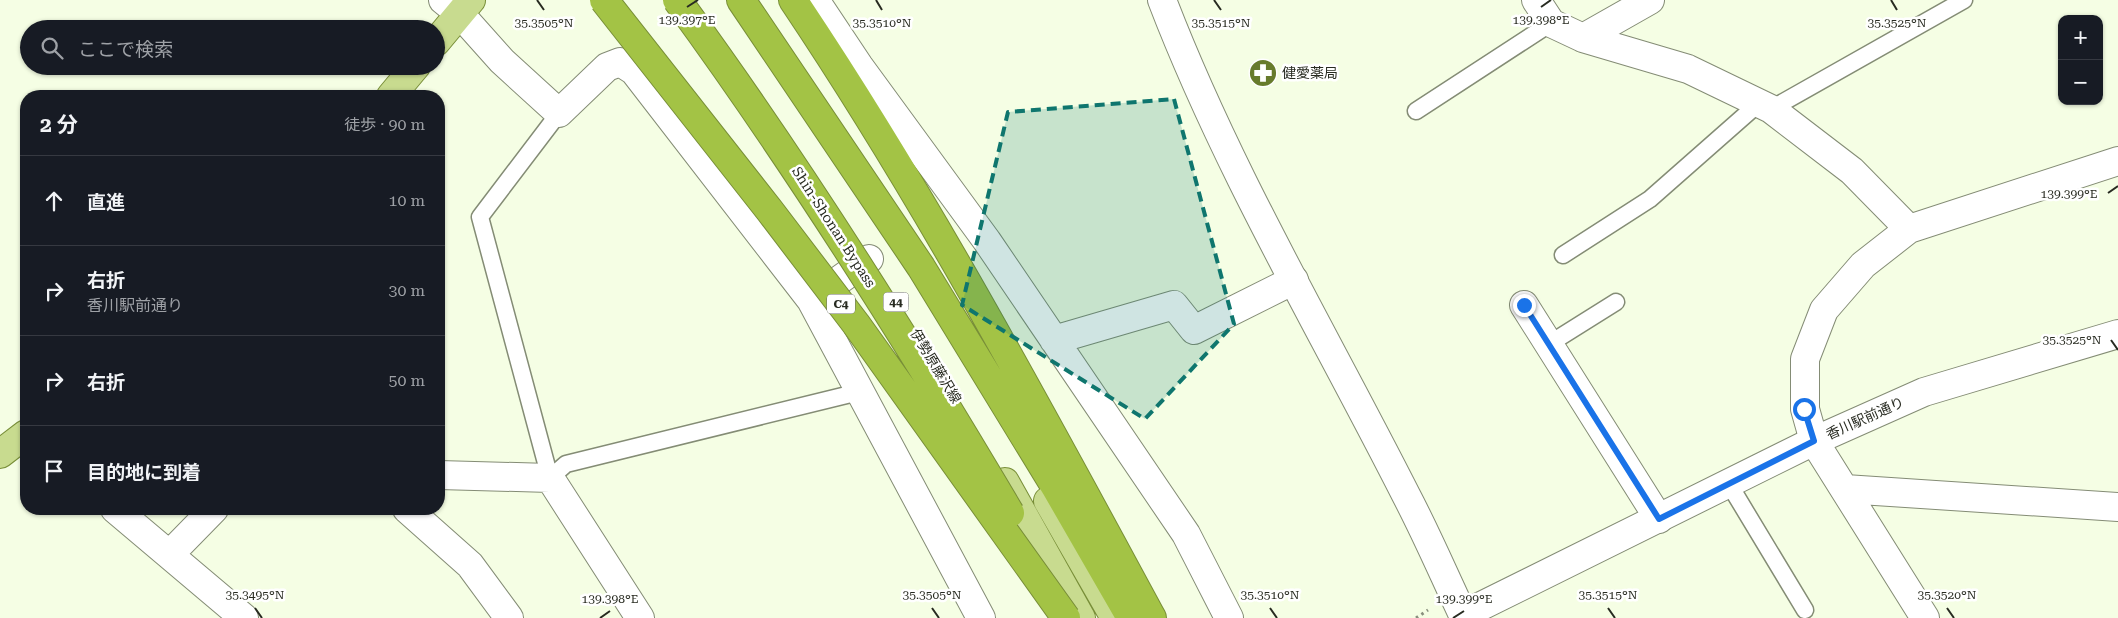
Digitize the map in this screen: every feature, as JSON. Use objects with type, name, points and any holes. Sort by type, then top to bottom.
[{"type":"highway","name":"C4","points":[[604,0],[856,324],[1066,618]]},
{"type":"highway","name":"Shin-Shonan Bypass","points":[[677,0],[812,192],[874,286],[937,389],[1071,618]]},
{"type":"highway","points":[[741,0],[921,267],[1040,462],[1131,618]]},
{"type":"highway","points":[[793,0],[864,109],[932,220],[1035,402],[1152,618]]},
{"type":"main road","name":"伊勢原藤沢線","points":[[690,0],[869,259],[943,375],[1081,618]]},
{"type":"main road","name":"伊勢原藤沢線","points":[[729,0],[802,106],[911,273],[967,364],[1115,618]]},
{"type":"main road","points":[[445,27],[458,5]]},
{"type":"main road","points":[[396,90],[408,75]]},
{"type":"main road","points":[[0,454],[20,439]]},
{"type":"street","points":[[815,0],[859,66],[987,241],[1186,534],[1229,618]]},
{"type":"street","points":[[1162,0],[1185,59],[1230,158],[1407,497],[1464,616]]},
{"type":"street","points":[[1536,0],[1551,23],[1583,38],[1688,69],[1765,106],[1852,171],[1909,229]]},
{"type":"street","points":[[1583,38],[1650,0]]},
{"type":"street","points":[[458,5],[502,61],[559,114],[607,67],[620,62],[634,72],[811,300],[858,392],[981,618]]},
{"type":"street","points":[[1925,618],[1814,441],[1804,409],[1805,359],[1824,310],[1864,265],[1909,229],[2118,161]]},
{"type":"street","points":[[811,300],[869,259]]},
{"type":"street","points":[[1054,340],[1174,305],[1194,330],[1294,280]]},
{"type":"street","points":[[1524,305],[1659,519]]},
{"type":"street","name":"香川駅前通り","points":[[1464,616],[1814,441],[1924,392],[2118,334]]},
{"type":"street","points":[[445,475],[550,478],[640,618]]},
{"type":"street","points":[[1845,489],[2118,507]]},
{"type":"street","points":[[122,515],[244,618]]},
{"type":"street","points":[[170,554],[208,515]]},
{"type":"street","points":[[414,515],[470,565],[509,618]]},
{"type":"lane","points":[[1563,254],[1650,199],[1765,106],[1964,0]]},
{"type":"lane","points":[[1416,111],[1551,23]]},
{"type":"lane","points":[[559,114],[480,217],[550,478],[566,464],[858,392]]},
{"type":"lane","points":[[1549,344],[1616,302]]},
{"type":"lane","points":[[1729,484],[1805,610]]},
{"type":"highlighted area","points":[[1174,99],[1234,324],[1145,419],[962,305],[1008,112]]},
{"type":"place","name":"健愛薬局","points":[[1263,73]]},
{"type":"route","points":[[1524,305],[1659,519],[1814,441],[1804,409]]}]
